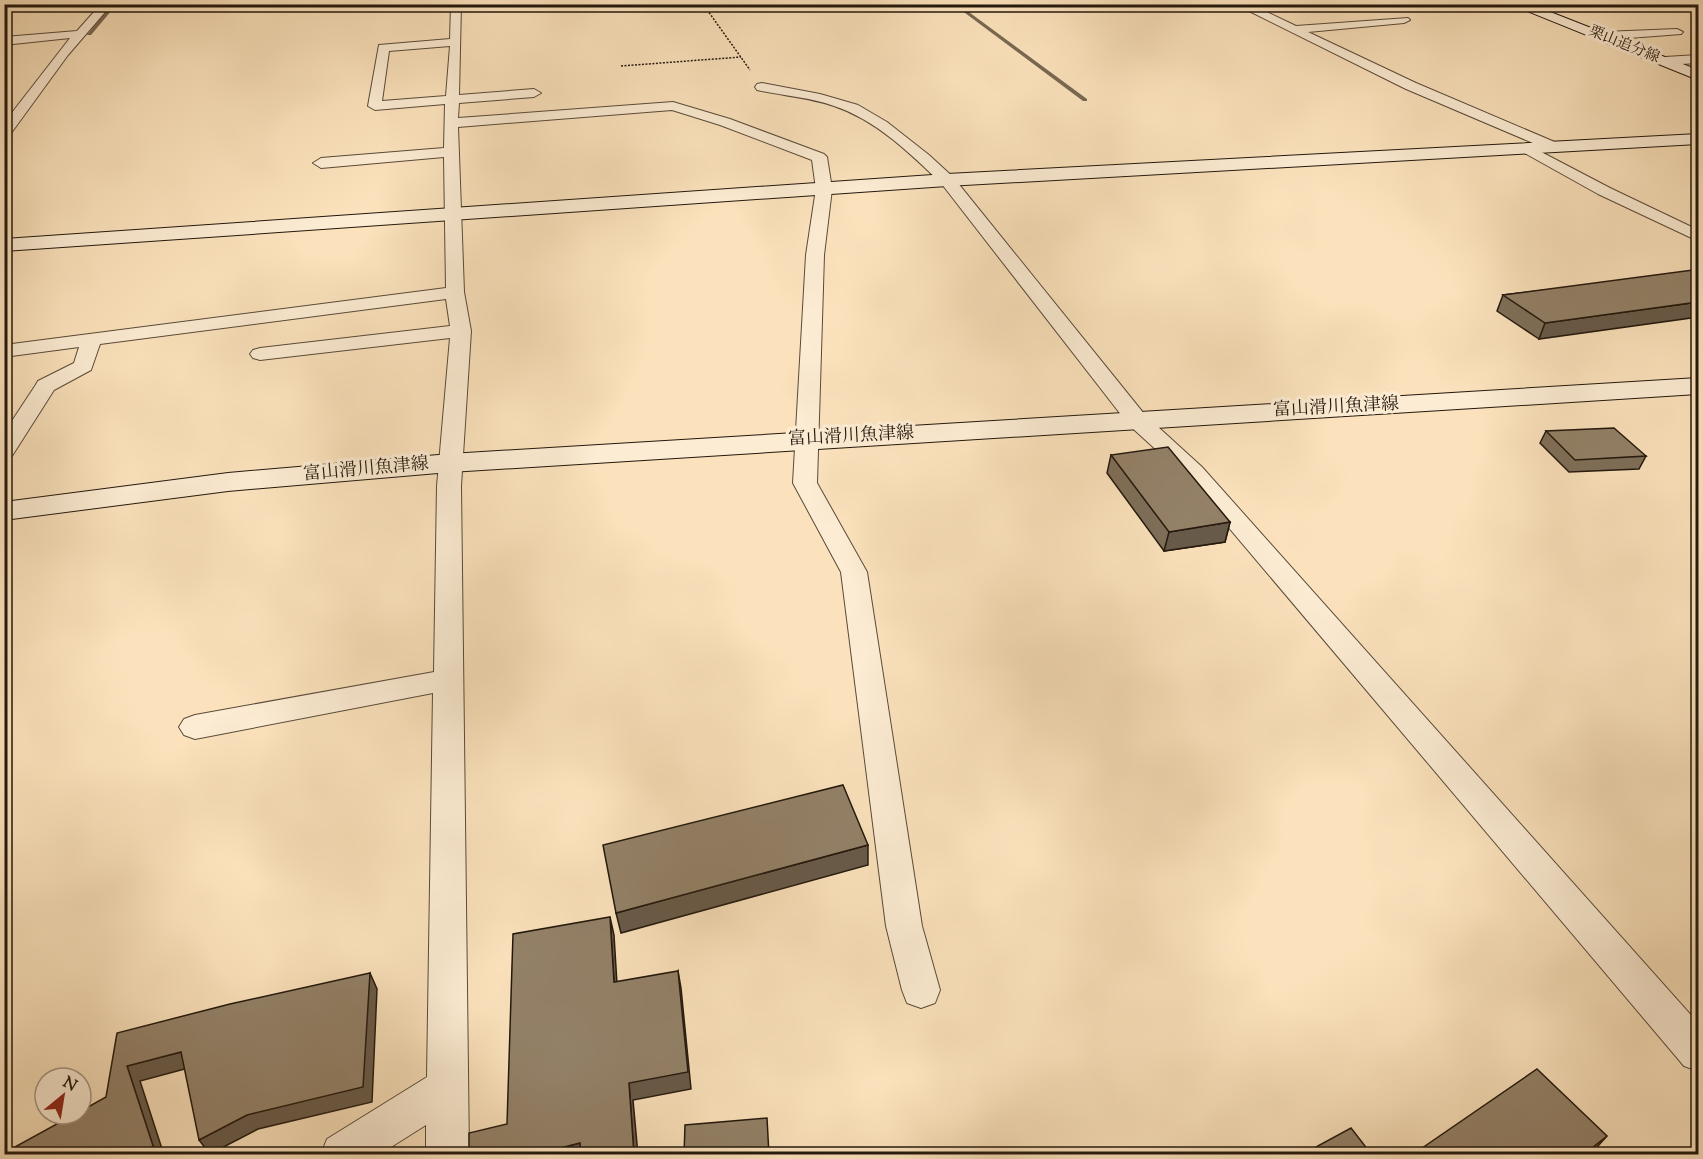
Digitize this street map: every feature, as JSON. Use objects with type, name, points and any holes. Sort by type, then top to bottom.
[{"type":"street","points":[[4,133],[79,34],[107,4]]},
{"type":"street","points":[[447,1155],[450,463],[459,381],[461,331],[454,292],[455,215],[451,123],[456,4]]},
{"type":"street","name":"栗山追分線","points":[[1516,4],[1603,36],[1698,75]]},
{"type":"street","points":[[1242,6],[1266,5]]},
{"type":"street","points":[[1242,6],[1411,86],[1552,146]]},
{"type":"street","points":[[1293,30],[1404,20]]},
{"type":"street","points":[[1603,36],[1677,32]]},
{"type":"street","points":[[4,41],[79,34]]},
{"type":"street","points":[[456,42],[383,48],[375,106],[534,93]]},
{"type":"street","points":[[1665,61],[1698,59]]},
{"type":"street","points":[[762,87],[839,103],[858,111],[919,153],[947,180],[1137,420],[1194,472],[1698,1052]]},
{"type":"street","points":[[451,123],[673,106],[725,122],[819,157],[824,189],[814,255],[805,483],[854,572],[904,926],[921,990]]},
{"type":"street","points":[[4,245],[947,180],[1698,139]]},
{"type":"street","points":[[1526,147],[1604,191],[1698,236]]},
{"type":"street","points":[[321,163],[453,152]]},
{"type":"street","points":[[4,351],[454,292]]},
{"type":"street","points":[[260,354],[461,331]]},
{"type":"street","points":[[4,451],[46,386],[84,366],[91,339]]},
{"type":"street","name":"富山滑川魚津線","points":[[4,511],[228,482],[450,463],[1698,386]]},
{"type":"street","points":[[195,727],[448,680]]},
{"type":"street","points":[[342,1155],[446,1088]]},
{"type":"path","points":[[704,4],[762,87]]},
{"type":"path","points":[[621,66],[741,57]]},
{"type":"building","points":[[1693,270],[1698,272],[1698,302],[1545,323],[1503,295]]},
{"type":"building","points":[[1614,428],[1646,456],[1575,460],[1546,431]]},
{"type":"building","points":[[1168,447],[1230,522],[1169,532],[1111,455]]},
{"type":"building","points":[[843,785],[868,845],[616,913],[603,845]]},
{"type":"building","points":[[610,917],[614,982],[678,971],[688,1072],[629,1083],[634,1155],[581,1155],[580,1143],[533,1155],[469,1155],[469,1133],[507,1124],[513,934]]},
{"type":"building","points":[[370,973],[363,1087],[247,1115],[199,1140],[181,1052],[127,1066],[156,1155],[4,1155],[53,1126],[93,1126],[93,1104],[106,1097],[117,1033],[230,1004]]},
{"type":"building","points":[[1537,1069],[1607,1136],[1583,1155],[1412,1155]]},
{"type":"building","points":[[767,1118],[769,1155],[684,1155],[685,1125]]},
{"type":"building","points":[[1351,1128],[1372,1155],[1303,1154]]},
{"type":"waterway","points":[[89,34],[115,4]]},
{"type":"waterway","points":[[955,4],[1085,100]]}]
